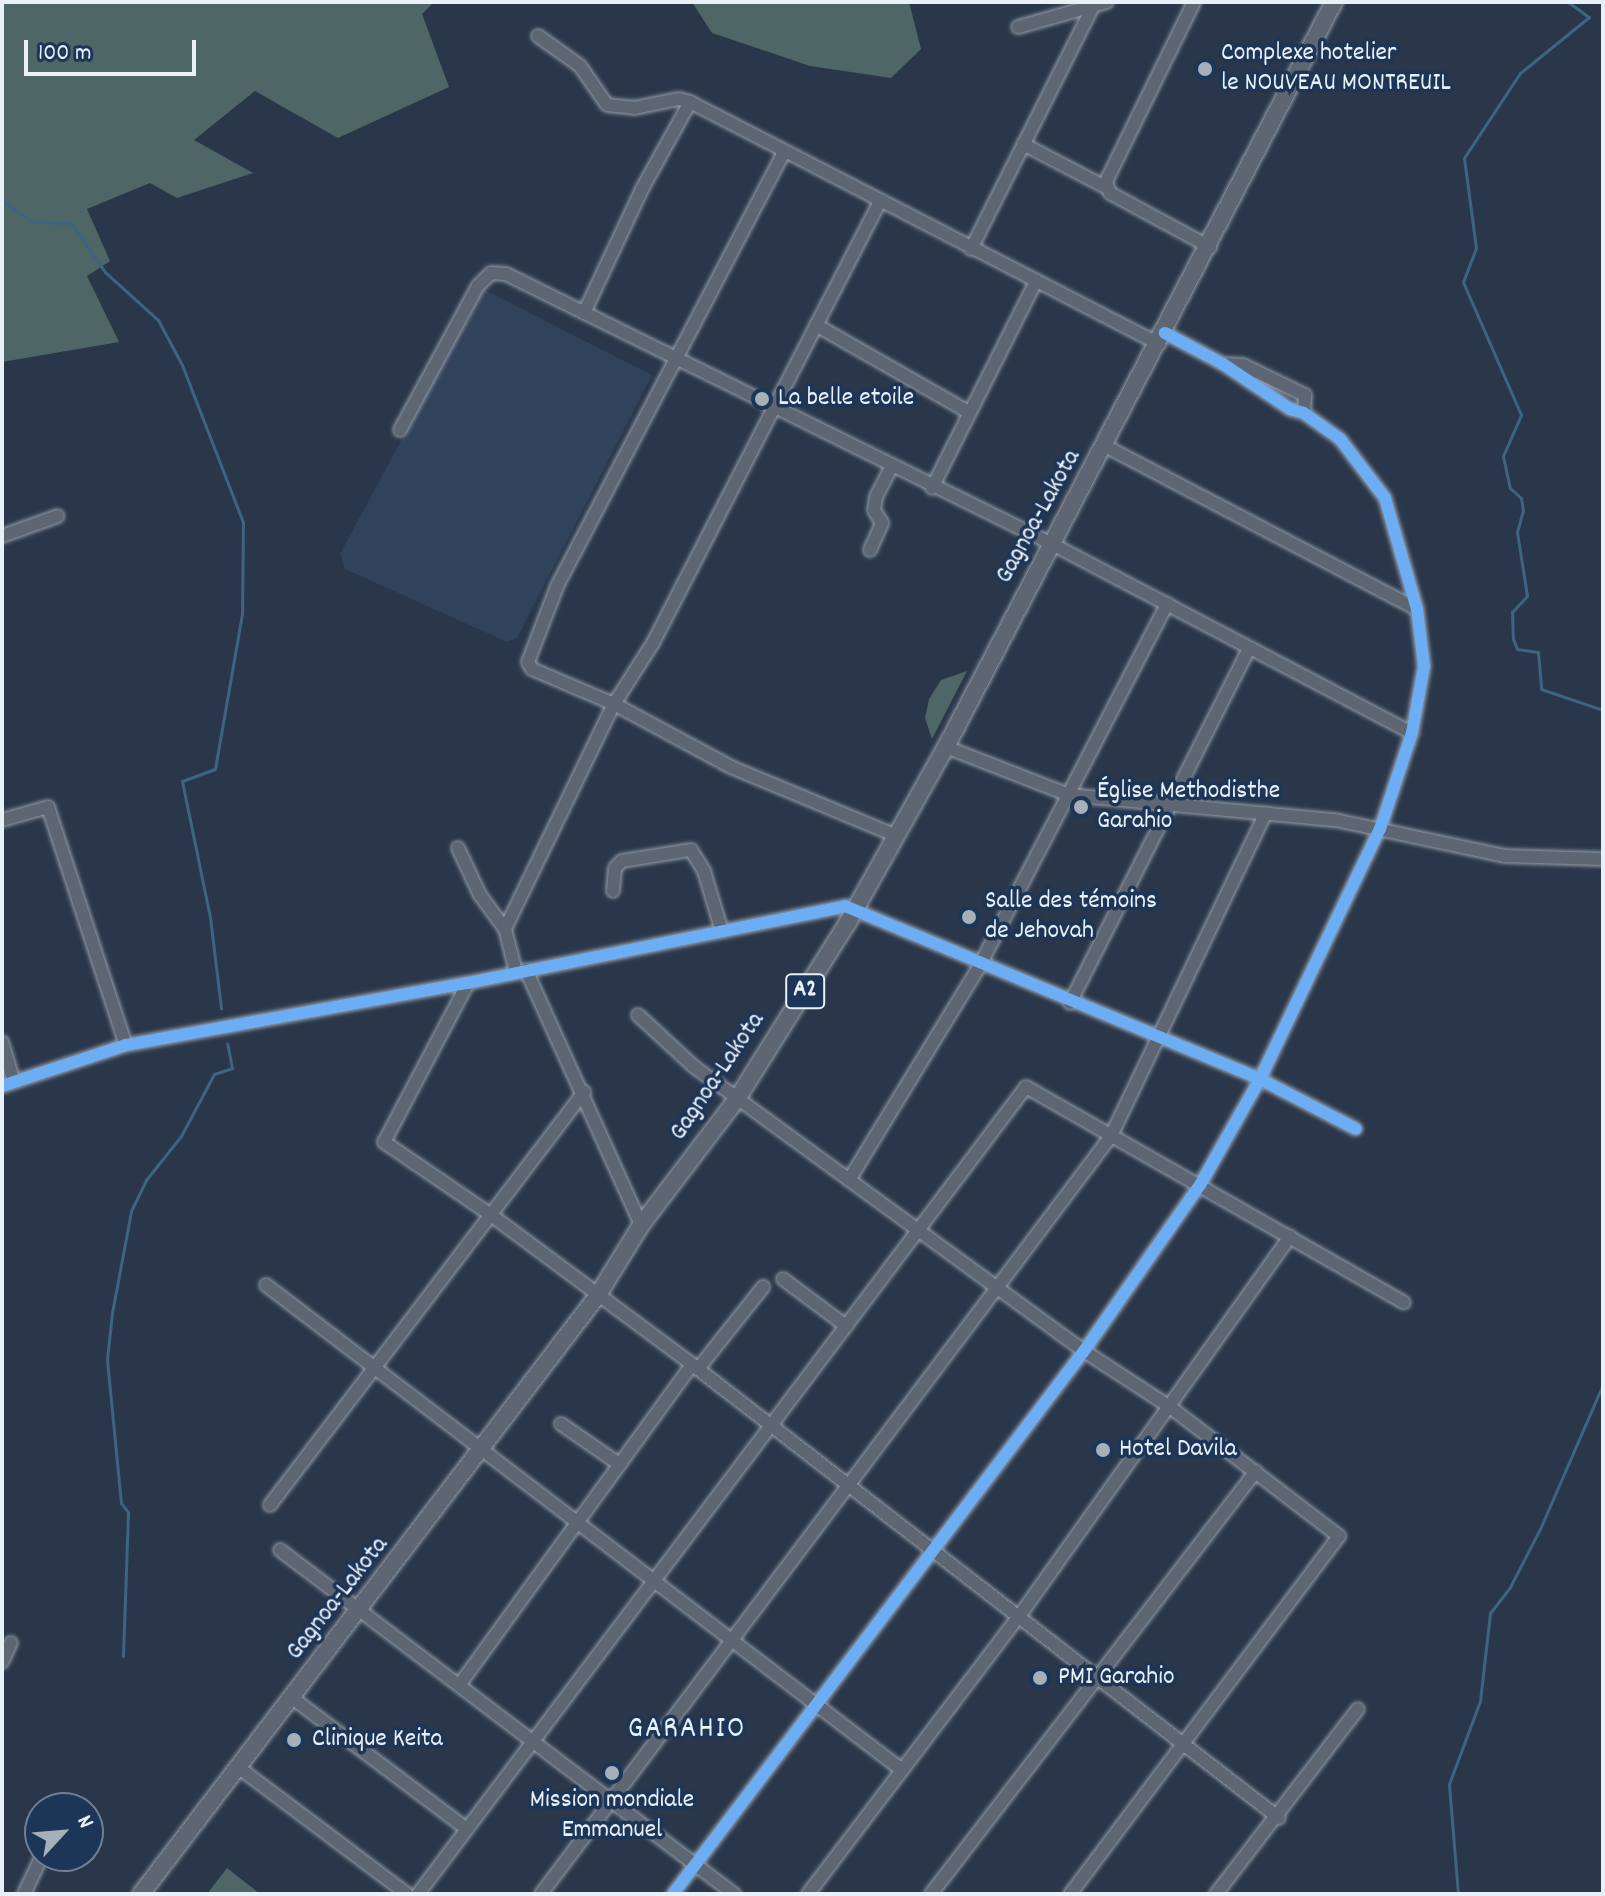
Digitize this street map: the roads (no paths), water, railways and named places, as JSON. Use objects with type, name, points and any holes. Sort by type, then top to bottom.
[{"type":"main road","name":"Gagnoa-Lakota","points":[[141,1894],[362,1609],[598,1295],[641,1225],[737,1099],[855,909],[946,747],[1210,247],[1334,2]]},
{"type":"street","points":[[1018,27],[1107,2]]},
{"type":"street","points":[[1107,188],[1194,2]]},
{"type":"street","points":[[971,249],[1093,6]]},
{"type":"street","points":[[538,36],[580,66],[607,105],[634,108],[679,99],[690,102],[783,154],[1036,281],[1162,339],[1223,364],[1243,365],[1305,395],[1304,413]]},
{"type":"street","points":[[584,313],[642,189],[690,102]]},
{"type":"street","points":[[1023,144],[1210,247]]},
{"type":"street","points":[[783,154],[527,653],[532,669],[614,704],[731,767],[897,836]]},
{"type":"street","points":[[505,929],[614,704],[653,643],[879,203]]},
{"type":"street","points":[[400,430],[478,286],[491,273],[524,280],[932,488],[1052,544],[1412,733]]},
{"type":"street","points":[[932,488],[1036,281]]},
{"type":"street","points":[[816,325],[970,413]]},
{"type":"street","points":[[673,1894],[1084,1351],[1200,1185],[1260,1079],[1380,829],[1412,733],[1424,666],[1417,609],[1385,498],[1340,439],[1304,413],[1238,378],[1223,364]]},
{"type":"street","points":[[1105,446],[1417,609]]},
{"type":"street","points":[[870,550],[883,520],[874,510],[876,497],[891,467]]},
{"type":"street","points":[[2,536],[58,516]]},
{"type":"street","points":[[849,1180],[980,965],[1167,604]]},
{"type":"street","points":[[1070,1003],[1167,805],[1249,648]]},
{"type":"street","points":[[946,747],[1069,795],[1266,813],[1380,829],[1504,856],[1603,859]]},
{"type":"street","points":[[2,820],[48,807],[126,1045]]},
{"type":"street","points":[[541,1894],[1000,1289],[1111,1136],[1161,1040],[1266,813]]},
{"type":"street","points":[[458,848],[480,895],[505,929],[521,971],[584,1092],[641,1225]]},
{"type":"street","points":[[613,891],[615,868],[622,861],[691,850],[704,871],[721,928]]},
{"type":"street","points":[[2,1042],[8,1084],[126,1045],[468,983],[721,928],[845,906],[1070,1003],[1260,1079],[1356,1129]]},
{"type":"street","points":[[468,983],[384,1142],[491,1215],[695,1367],[1185,1742],[1279,1818]]},
{"type":"street","points":[[638,1015],[737,1099],[1084,1351],[1170,1407],[1339,1536],[1070,1894]]},
{"type":"street","points":[[418,1894],[920,1232],[1026,1087],[1404,1303]]},
{"type":"street","points":[[270,1505],[584,1092]]},
{"type":"street","points":[[808,1894],[1020,1615],[1290,1237]]},
{"type":"street","points":[[783,1279],[846,1326]]},
{"type":"street","points":[[266,1285],[577,1521],[731,1643],[817,1703],[902,1770]]},
{"type":"street","points":[[460,1684],[619,1464],[763,1287]]},
{"type":"street","points":[[561,1424],[619,1464]]},
{"type":"street","points":[[931,1894],[1256,1471]]},
{"type":"street","points":[[280,1550],[362,1609],[734,1894]]},
{"type":"street","points":[[2,1662],[11,1643]]},
{"type":"street","points":[[291,1697],[467,1829]]},
{"type":"street","points":[[1216,1894],[1279,1818],[1358,1709]]},
{"type":"street","points":[[238,1767],[407,1894]]},
{"type":"street","points":[[24,1894],[34,1872]]},
{"type":"waterway","points":[[1568,2],[1589,17],[1520,73],[1464,158],[1476,248],[1463,282],[1521,415],[1503,456],[1510,488],[1521,498],[1523,510],[1517,532],[1527,596],[1512,612],[1513,639],[1517,649],[1538,652],[1541,689],[1603,710]]},
{"type":"waterway","points":[[2,200],[32,222],[71,223],[105,272],[158,320],[182,365],[243,522],[242,614],[215,769],[182,781],[210,917],[221,1008]]},
{"type":"waterway","points":[[123,1656],[128,1512],[121,1503],[107,1359],[112,1313],[131,1211],[146,1180],[181,1136],[214,1074],[232,1068],[227,1043]]},
{"type":"waterway","points":[[1458,1894],[1449,1784],[1480,1701],[1490,1613],[1510,1587],[1540,1529],[1603,1384]]},
{"type":"place","name":"Complexe hotelier le NOUVEAU MONTREUIL","points":[[1205,69]]},
{"type":"place","name":"La belle etoile","points":[[762,399]]},
{"type":"place","name":"Église Methodisthe Garahio","points":[[1081,807]]},
{"type":"place","name":"Salle des témoins de Jehovah","points":[[969,917]]},
{"type":"place","name":"Hotel Davila","points":[[1103,1450]]},
{"type":"place","name":"PMI Garahio","points":[[1040,1678]]},
{"type":"place","name":"Clinique Keita","points":[[294,1740]]},
{"type":"place","name":"Mission mondiale Emmanuel","points":[[612,1773]]},
{"type":"district","name":"GARAHIO","points":[[687,1731]]}]
